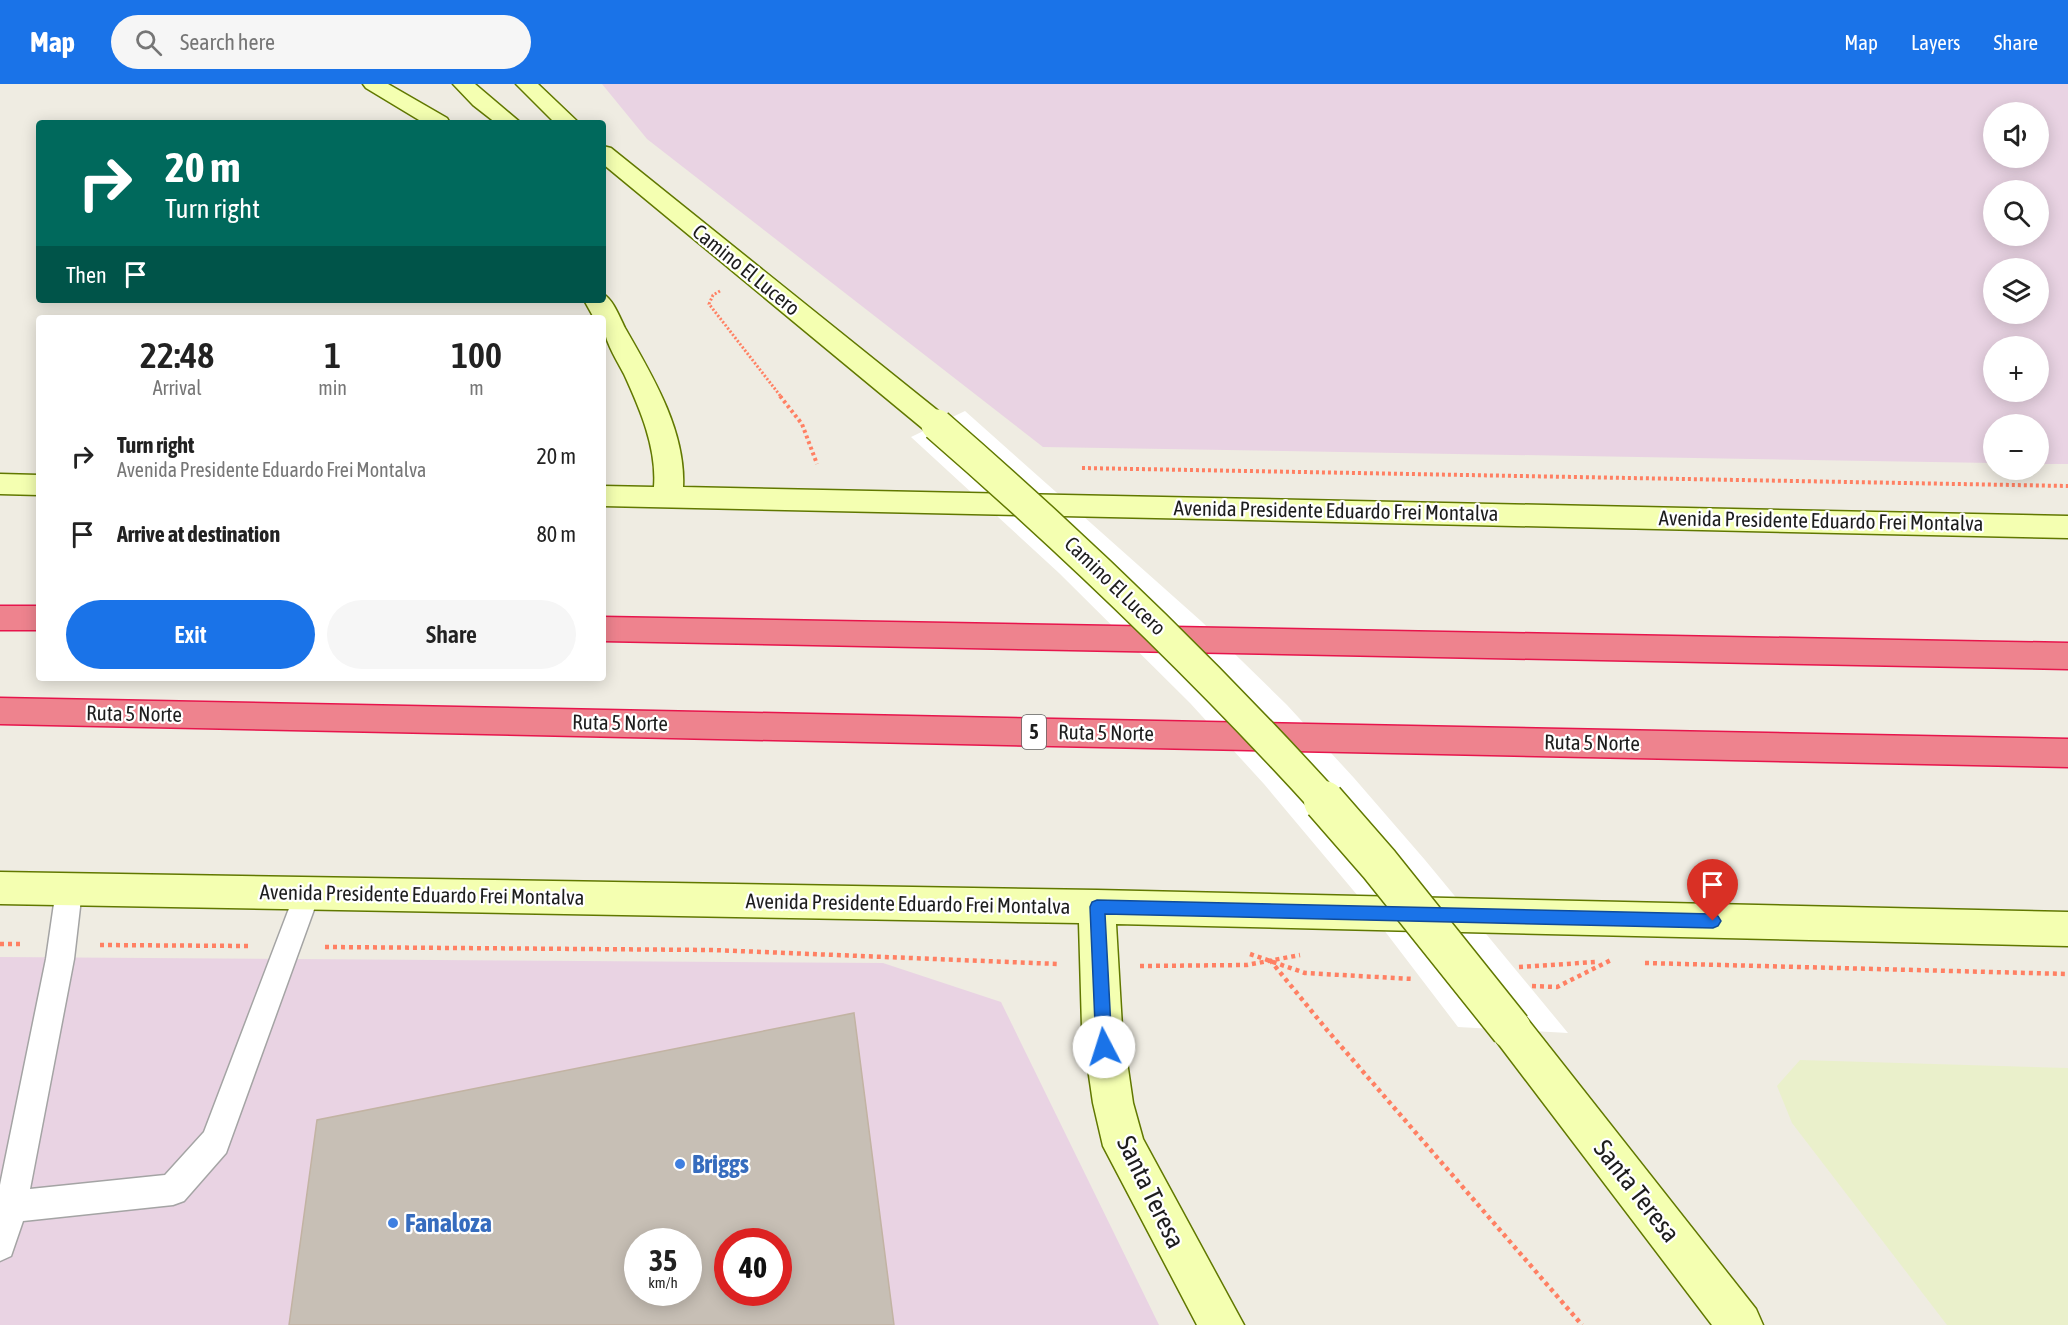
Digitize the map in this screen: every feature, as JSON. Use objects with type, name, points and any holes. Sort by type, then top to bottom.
[{"type":"highway","points":[[0,618],[36,618]]},
{"type":"highway","points":[[606,629],[2068,657]]},
{"type":"highway","name":"Ruta 5 Norte","points":[[0,711],[2068,753]]},
{"type":"street","points":[[373,84],[434,120]]},
{"type":"street","points":[[463,84],[480,101],[506,120]]},
{"type":"street","points":[[526,84],[565,120]]},
{"type":"street","name":"Camino El Lucero","points":[[606,156],[937,425],[1031,505],[1220,688],[1334,813],[1511,1029]]},
{"type":"street","name":"Camino El Lucero","points":[[606,171],[661,202]]},
{"type":"street","points":[[606,316],[623,346],[661,438],[668,462],[669,497]]},
{"type":"street","points":[[0,484],[36,485]]},
{"type":"street","name":"Avenida Presidente Eduardo Frei Montalva","points":[[606,496],[2068,527]]},
{"type":"street","name":"Avenida Presidente Eduardo Frei Montalva","points":[[0,888],[1097,907],[2068,929]]},
{"type":"street","name":"Santa Teresa","points":[[1097,907],[1106,1066],[1124,1146],[1221,1325]]},
{"type":"street","name":"Santa Teresa","points":[[1511,1029],[1740,1325]]},
{"type":"lane","points":[[0,1245],[11,1207],[62,945],[69,890]]},
{"type":"lane","points":[[11,1207],[173,1190],[215,1142],[308,893]]},
{"type":"path","points":[[750,273],[713,295],[709,304],[802,424],[817,464]]},
{"type":"path","points":[[805,464],[828,464]]},
{"type":"path","points":[[1078,468],[2068,486]]},
{"type":"path","points":[[0,944],[713,950],[1099,965],[1247,965],[1308,953]]},
{"type":"path","points":[[1246,952],[1270,959],[1305,974],[1420,980]]},
{"type":"path","points":[[1270,959],[1335,1039],[1582,1325]]},
{"type":"path","points":[[1523,985],[1557,987],[1611,960]]},
{"type":"path","points":[[1516,967],[1622,961]]},
{"type":"path","points":[[1643,963],[2068,974]]},
{"type":"shaded area","points":[[602,84],[2068,84],[2068,464],[2049,464],[2049,414],[1983,414],[1983,463],[1043,447],[647,139]]},
{"type":"shaded area","points":[[0,957],[883,963],[1001,1002],[1159,1325],[0,1325]]},
{"type":"green space","points":[[1800,1060],[2068,1068],[2068,1325],[1947,1325],[1792,1123],[1777,1086]]},
{"type":"pier","points":[[965,411],[1201,621],[1287,705],[1425,860],[1568,1033],[1458,1027],[1358,896],[1264,784],[1190,703],[1059,573],[911,437]]},
{"type":"building","name":"Briggs","points":[[854,1013],[894,1325],[289,1325],[317,1120]]},
{"type":"place","name":"Briggs","points":[[680,1164]]},
{"type":"place","name":"Fanaloza","points":[[393,1223]]},
{"type":"route","points":[[1104,1047],[1097,907],[1713,921]]}]
